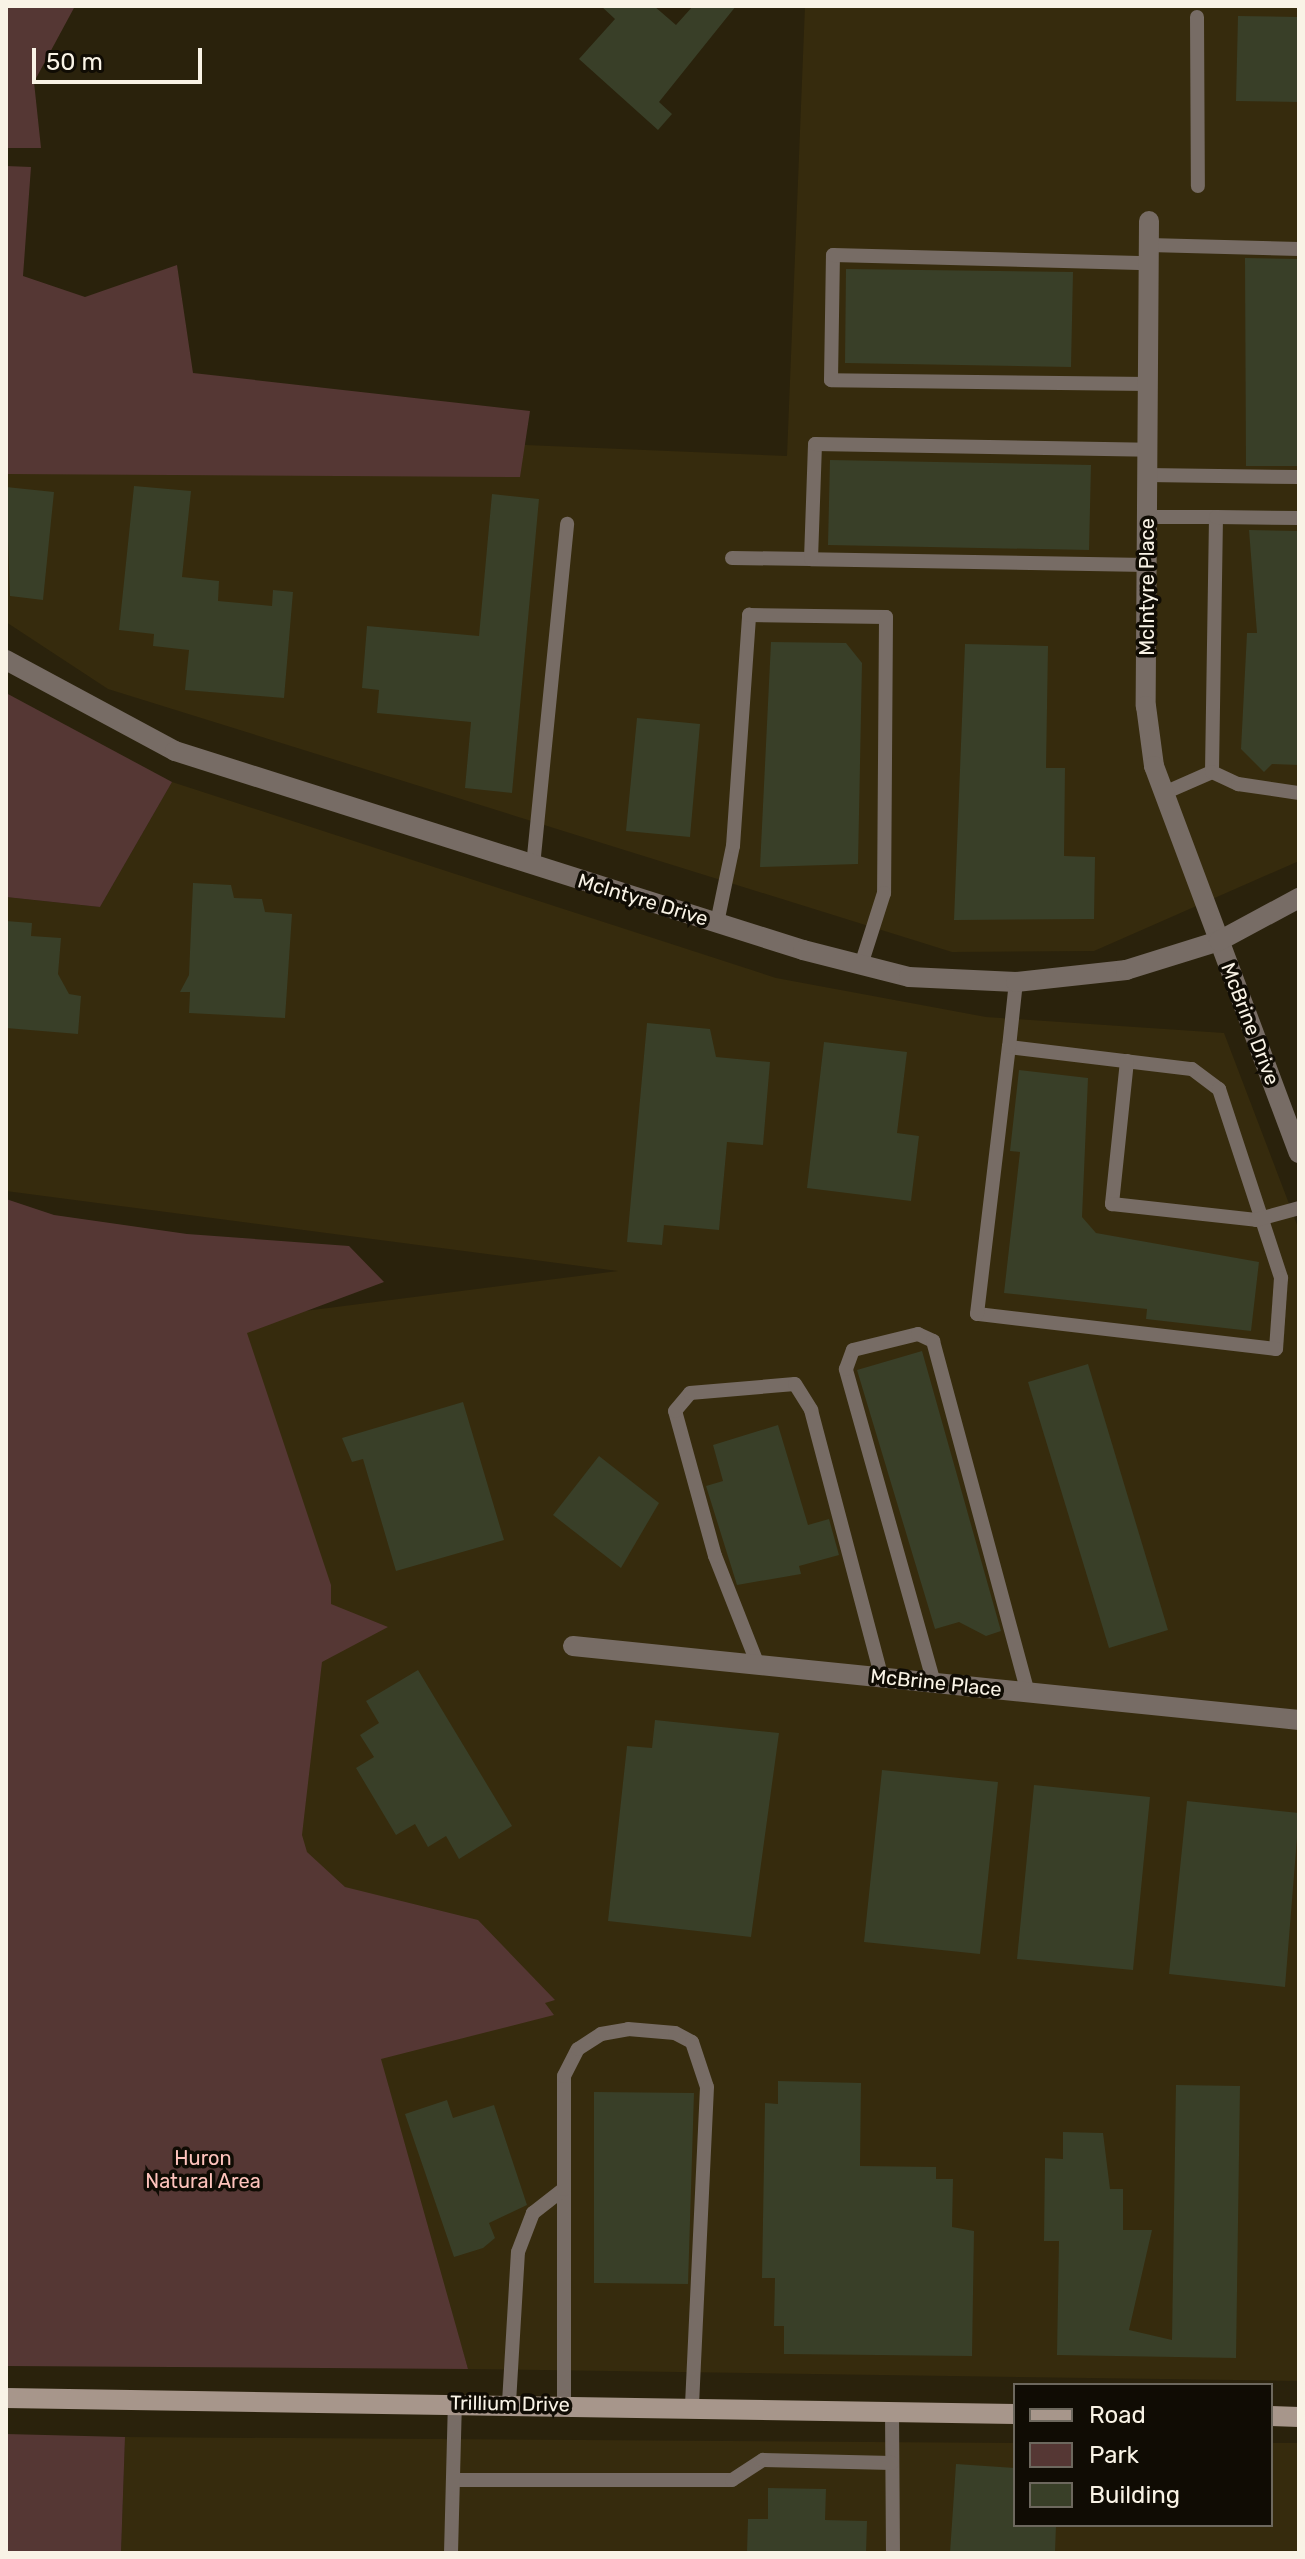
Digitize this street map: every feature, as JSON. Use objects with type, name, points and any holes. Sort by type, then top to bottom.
[{"type":"street","name":"McIntyre Place","points":[[1149,221],[1146,706],[1164,793],[1219,941]]},
{"type":"street","name":"McIntyre Drive","points":[[6,660],[175,751],[717,923],[909,977],[1016,982],[1126,970],[1219,941],[1299,898]]},
{"type":"street","name":"McBrine Drive","points":[[1219,941],[1299,1153]]},
{"type":"street","name":"McBrine Place","points":[[573,1646],[1299,1720]]},
{"type":"street","name":"Trillium Drive","points":[[6,2398],[509,2403],[1013,2414]]},
{"type":"street","points":[[1273,2416],[1299,2417]]},
{"type":"lane","points":[[1197,17],[1198,186]]},
{"type":"lane","points":[[1148,384],[831,380],[833,255],[1149,254],[1299,249]]},
{"type":"lane","points":[[811,559],[815,444],[1148,450]]},
{"type":"lane","points":[[1147,475],[1299,477]]},
{"type":"lane","points":[[1147,517],[1299,518]]},
{"type":"lane","points":[[1212,772],[1216,517]]},
{"type":"lane","points":[[533,866],[567,524]]},
{"type":"lane","points":[[732,558],[1147,565]]},
{"type":"lane","points":[[717,923],[733,846],[749,615],[886,617],[884,893],[861,965]]},
{"type":"lane","points":[[1164,793],[1212,772],[1246,786],[1299,793]]},
{"type":"lane","points":[[1009,1047],[1192,1069],[1219,1089],[1256,1220],[1281,1278],[1276,1349],[977,1314],[1016,982]]},
{"type":"lane","points":[[1127,1061],[1112,1204],[1256,1220],[1299,1208]]},
{"type":"lane","points":[[934,1683],[846,1369],[853,1350],[918,1334],[933,1341],[1028,1692]]},
{"type":"lane","points":[[758,1665],[715,1556],[675,1411],[690,1393],[795,1384],[811,1410],[882,1678]]},
{"type":"lane","points":[[564,2404],[564,2076],[578,2049],[601,2034],[628,2029],[675,2033],[692,2042],[707,2087],[692,2408]]},
{"type":"lane","points":[[509,2403],[518,2252],[533,2213],[564,2189]]},
{"type":"lane","points":[[451,2553],[455,2403]]},
{"type":"lane","points":[[892,2412],[893,2553]]},
{"type":"lane","points":[[453,2480],[732,2480],[763,2460],[892,2463]]},
{"type":"shaded area","points":[[805,6],[1299,6],[1299,861],[1094,951],[952,952],[108,689],[6,622],[6,423],[787,456]]},
{"type":"shaded area","points":[[172,782],[776,978],[986,1017],[1224,1033],[1299,1230],[1299,2381],[468,2369],[372,2052],[554,1999],[297,1878],[242,1319],[618,1271],[6,1191],[6,897],[100,907]]},
{"type":"shaded area","points":[[125,2437],[1013,2443],[1013,2527],[1273,2527],[1273,2443],[1299,2443],[1299,2553],[121,2553]]},
{"type":"green space","points":[[6,6],[75,6],[34,82],[41,148],[6,148]]},
{"type":"green space","points":[[6,166],[31,167],[23,276],[85,297],[177,265],[193,373],[530,411],[520,477],[6,474]]},
{"type":"green space","points":[[6,693],[172,782],[100,907],[6,897]]},
{"type":"green space","name":"Huron Natural Area","points":[[6,1199],[54,1215],[187,1234],[349,1246],[384,1282],[247,1333],[331,1585],[331,1604],[388,1627],[322,1662],[302,1835],[307,1852],[345,1887],[478,1920],[555,2000],[545,2003],[554,2015],[381,2059],[468,2369],[6,2366]]},
{"type":"green space","points":[[6,2434],[125,2437],[121,2553],[6,2553]]},
{"type":"building","points":[[601,6],[654,6],[676,25],[693,6],[736,6],[659,102],[672,114],[658,130],[579,59],[615,19]]},
{"type":"building","points":[[1238,16],[1299,17],[1299,102],[1236,101]]},
{"type":"building","points":[[1245,258],[1299,259],[1299,466],[1246,466]]},
{"type":"building","points":[[846,269],[1073,272],[1071,367],[845,363]]},
{"type":"building","points":[[830,460],[1091,465],[1089,550],[828,545]]},
{"type":"building","points":[[134,486],[191,491],[182,577],[219,581],[218,601],[272,606],[273,590],[293,592],[284,698],[185,690],[189,650],[153,646],[154,634],[119,630]]},
{"type":"building","points":[[6,487],[54,492],[43,600],[10,596]]},
{"type":"building","points":[[492,494],[539,499],[512,793],[465,788],[471,722],[377,713],[379,690],[362,688],[367,626],[479,636]]},
{"type":"building","points":[[1249,530],[1299,531],[1299,765],[1272,764],[1264,772],[1241,749],[1247,633],[1257,633]]},
{"type":"building","points":[[771,642],[846,643],[862,663],[858,864],[760,867]]},
{"type":"building","points":[[965,644],[1048,646],[1046,768],[1065,768],[1064,856],[1095,857],[1094,919],[954,920]]},
{"type":"building","points":[[637,718],[700,724],[690,837],[626,831]]},
{"type":"building","points":[[193,883],[231,885],[234,898],[262,899],[265,912],[292,914],[285,1018],[189,1013],[190,992],[180,992],[189,975]]},
{"type":"building","points":[[6,921],[32,923],[31,936],[61,938],[58,974],[69,994],[81,996],[78,1034],[6,1028]]},
{"type":"building","points":[[647,1023],[710,1029],[716,1057],[770,1062],[763,1145],[727,1142],[719,1230],[664,1225],[662,1245],[627,1242]]},
{"type":"building","points":[[824,1042],[907,1052],[897,1133],[919,1136],[911,1201],[807,1188]]},
{"type":"building","points":[[1019,1070],[1088,1078],[1082,1217],[1096,1233],[1259,1262],[1251,1331],[1146,1319],[1147,1309],[1004,1293],[1020,1152],[1010,1151]]},
{"type":"building","points":[[922,1351],[1001,1631],[986,1636],[959,1622],[935,1629],[857,1370]]},
{"type":"building","points":[[1088,1364],[1168,1630],[1109,1648],[1028,1382]]},
{"type":"building","points":[[463,1402],[504,1540],[396,1571],[363,1459],[352,1462],[342,1438]]},
{"type":"building","points":[[778,1425],[808,1525],[829,1519],[839,1555],[799,1566],[801,1574],[737,1585],[706,1486],[723,1481],[713,1445]]},
{"type":"building","points":[[599,1456],[659,1503],[621,1568],[553,1515]]},
{"type":"building","points":[[418,1670],[512,1826],[459,1859],[446,1836],[428,1847],[415,1824],[396,1835],[356,1768],[374,1757],[360,1735],[379,1723],[366,1701]]},
{"type":"building","points":[[655,1720],[779,1733],[751,1937],[608,1921],[627,1746],[652,1748]]},
{"type":"building","points":[[882,1770],[998,1782],[980,1954],[864,1942]]},
{"type":"building","points":[[1034,1785],[1150,1797],[1133,1970],[1017,1959]]},
{"type":"building","points":[[1187,1801],[1299,1813],[1285,1987],[1169,1974]]},
{"type":"building","points":[[778,2081],[861,2083],[860,2166],[936,2167],[936,2179],[953,2179],[952,2227],[974,2231],[972,2356],[784,2354],[784,2326],[774,2326],[775,2278],[762,2278],[765,2103],[778,2104]]},
{"type":"building","points":[[1176,2085],[1240,2086],[1236,2358],[1057,2355],[1059,2241],[1044,2241],[1045,2158],[1063,2159],[1063,2132],[1103,2133],[1110,2189],[1123,2189],[1123,2230],[1152,2230],[1129,2330],[1172,2340]]},
{"type":"building","points":[[594,2092],[694,2093],[688,2284],[594,2283]]},
{"type":"building","points":[[447,2100],[453,2118],[494,2105],[527,2205],[489,2223],[495,2238],[483,2248],[454,2257],[405,2114]]},
{"type":"building","points":[[956,2464],[1013,2468],[1013,2527],[1056,2527],[1055,2553],[950,2553]]},
{"type":"building","points":[[768,2488],[826,2489],[825,2520],[867,2521],[866,2553],[747,2553],[748,2519],[768,2519]]}]
